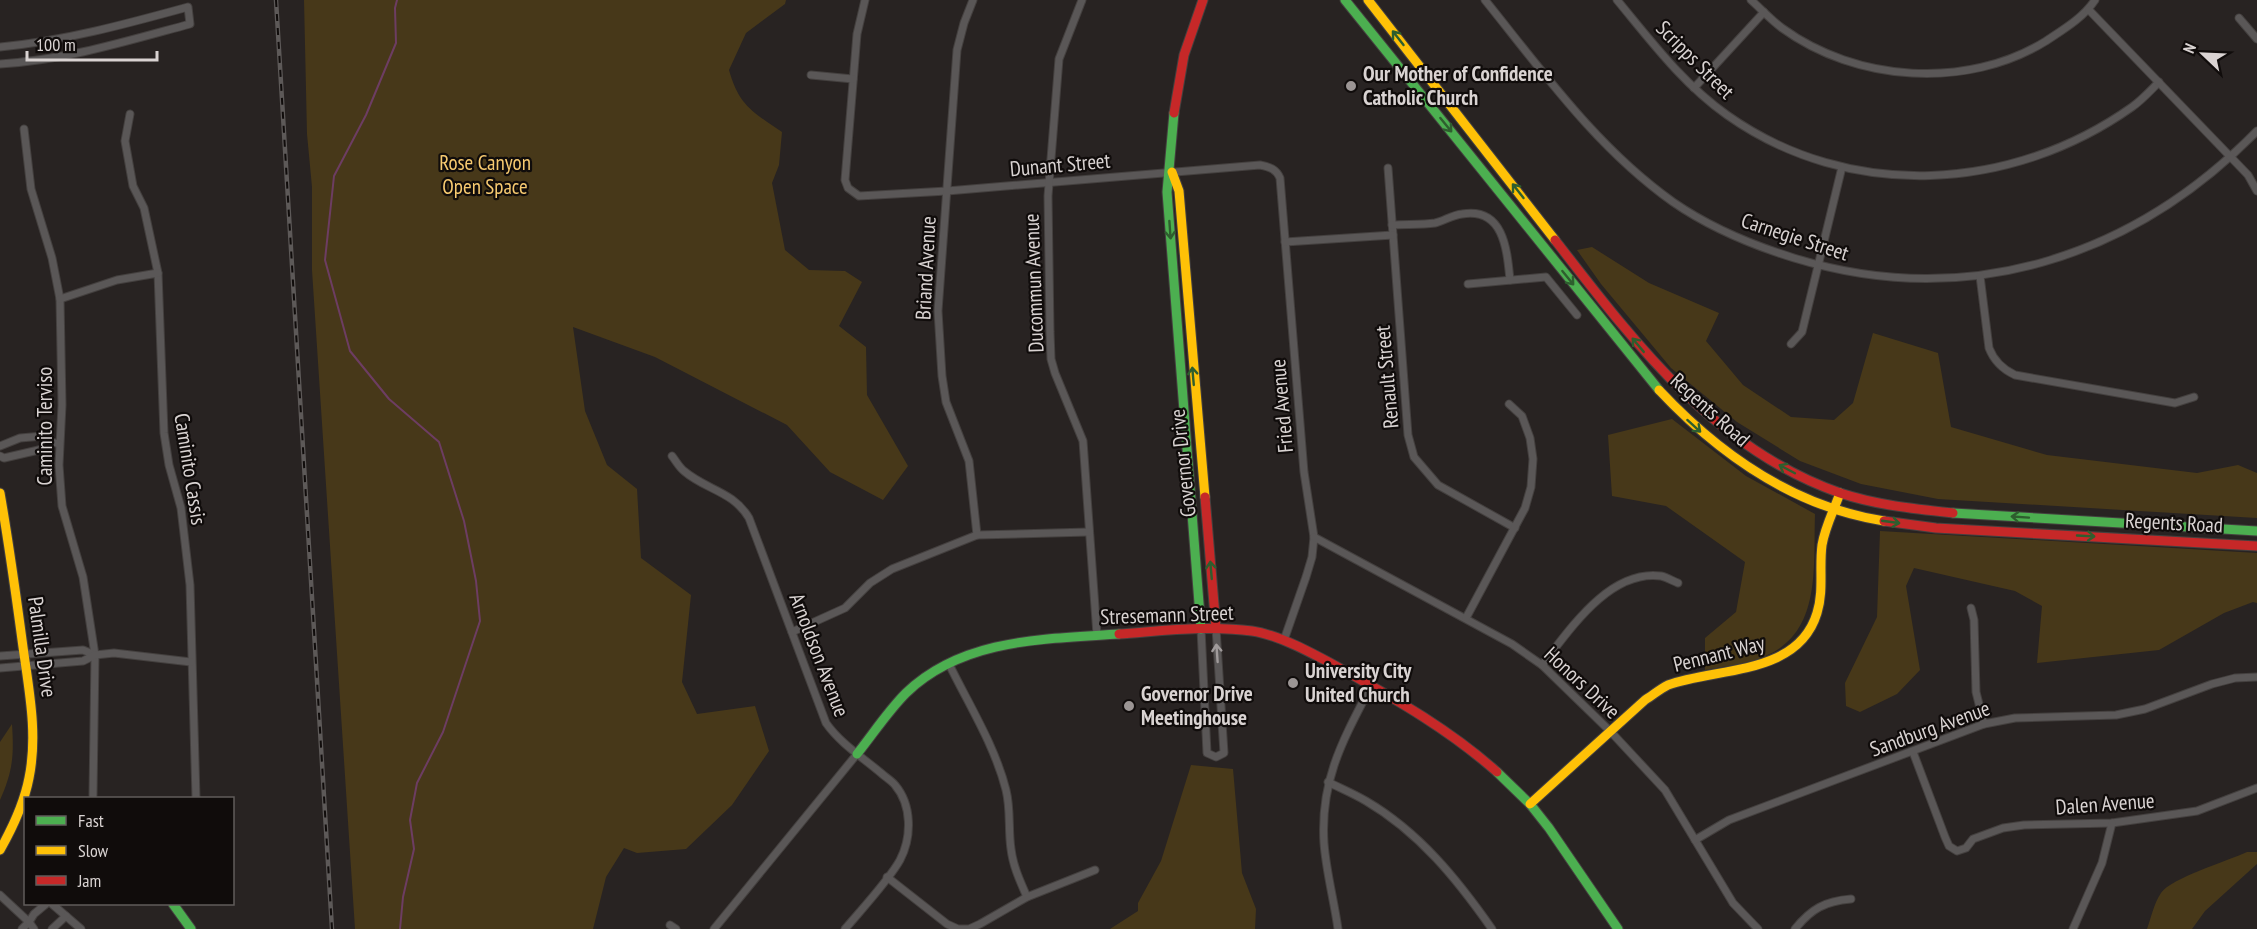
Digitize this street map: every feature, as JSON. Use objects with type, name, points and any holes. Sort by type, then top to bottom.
[{"type":"street","points":[[811,75],[853,79],[856,34],[865,0]]},
{"type":"street","name":"Briand Avenue","points":[[973,0],[957,50],[938,311],[946,402],[969,461],[976,535]]},
{"type":"street","name":"Ducommun Avenue","points":[[1082,0],[1059,59],[1048,182],[1051,359],[1083,441],[1097,635]]},
{"type":"street","name":"Governor Drive","points":[[1172,172],[1179,191],[1215,628],[1224,753],[1216,757],[1207,753],[1201,629],[1167,192],[1172,172],[1174,114],[1178,87],[1190,35],[1203,0]]},
{"type":"street","name":"Regents Road","points":[[1345,0],[1666,398],[1708,439],[1770,480],[1834,509],[1883,520],[1936,528],[2257,546]]},
{"type":"street","name":"Regents Road","points":[[1368,0],[1624,328],[1667,377],[1744,444],[1798,475],[1840,493],[1887,504],[1938,511],[2112,524],[2257,531]]},
{"type":"street","name":"Carnegie Street","points":[[1485,0],[1579,117],[1641,177],[1674,202],[1718,228],[1772,251],[1818,266],[1862,274],[1924,280],[1980,276],[2016,270],[2094,246],[2172,203],[2232,157],[2257,131]]},
{"type":"street","name":"Scripps Street","points":[[1617,0],[1668,62],[1694,88],[1727,115],[1758,134],[1798,153],[1842,166],[1895,176],[1971,173],[2010,165],[2055,150],[2092,132],[2134,106],[2159,82]]},
{"type":"street","points":[[1751,0],[1781,27],[1810,45],[1867,67],[1903,73],[1941,73],[1978,68],[2006,60],[2035,48],[2062,30],[2089,10],[2095,0]]},
{"type":"street","points":[[0,47],[47,41],[188,7],[190,24],[69,56],[0,64]]},
{"type":"street","points":[[2089,10],[2232,157],[2248,175],[2257,191]]},
{"type":"street","points":[[1694,88],[1764,12]]},
{"type":"street","points":[[2239,18],[2257,39]]},
{"type":"street","name":"Dunant Street","points":[[853,79],[845,180],[853,193],[866,197],[1260,165],[1271,167]]},
{"type":"street","name":"Caminito Cassis","points":[[130,114],[125,141],[133,186],[144,208],[158,273],[164,433],[169,465],[182,508],[190,585],[196,797]]},
{"type":"street","name":"Caminito Terviso","points":[[24,129],[31,189],[52,258],[60,299],[62,405],[55,443],[62,506],[82,577],[95,655],[93,795]]},
{"type":"street","points":[[1791,344],[1802,332],[1842,166]]},
{"type":"street","name":"Fried Avenue","points":[[1271,167],[1280,178],[1304,472],[1314,537],[1312,557],[1284,640]]},
{"type":"street","name":"Renault Street","points":[[1388,168],[1408,435],[1414,457],[1438,485],[1515,528]]},
{"type":"street","points":[[1392,225],[1437,222],[1464,213],[1478,214],[1492,222],[1500,231],[1506,245],[1510,280]]},
{"type":"street","points":[[1285,242],[1393,235]]},
{"type":"street","points":[[60,299],[117,280],[158,273]]},
{"type":"street","points":[[1980,276],[1989,348],[1994,359],[2007,371],[2015,375],[2175,403],[2194,397]]},
{"type":"street","points":[[1468,284],[1546,277],[1577,315]]},
{"type":"street","points":[[1466,618],[1526,508],[1531,486],[1533,459],[1530,438],[1522,416],[1509,404]]},
{"type":"street","points":[[0,446],[20,438],[43,436],[55,443]]},
{"type":"street","points":[[9,442],[13,455]]},
{"type":"street","points":[[0,456],[4,458],[43,449],[55,443]]},
{"type":"street","name":"Arnoldson Avenue","points":[[672,456],[684,471],[742,506],[749,518],[826,723],[833,733],[895,785],[907,812],[909,828],[900,860],[845,929]]},
{"type":"street","name":"Palmilla Drive","points":[[0,493],[11,555],[34,729],[33,755],[26,797]]},
{"type":"street","name":"Pennant Way","points":[[1530,804],[1646,700],[1666,686],[1765,663],[1793,648],[1807,634],[1815,620],[1819,605],[1822,544],[1840,493]]},
{"type":"street","points":[[792,632],[845,608],[870,583],[891,569],[976,535],[1089,532]]},
{"type":"street","name":"Honors Drive","points":[[1314,537],[1466,618],[1512,644],[1542,665],[1611,732],[1665,790],[1733,903],[1758,929]]},
{"type":"street","points":[[1542,665],[1582,614],[1601,596],[1641,577],[1661,576],[1678,583]]},
{"type":"street","points":[[1971,608],[1974,620],[1976,693],[1984,724]]},
{"type":"street","name":"Stresemann Street","points":[[857,754],[906,693],[928,675],[968,654],[1002,645],[1097,635],[1215,628],[1255,631],[1305,649],[1416,711],[1458,739],[1530,804],[1618,929]]},
{"type":"street","points":[[0,656],[83,650],[95,655]]},
{"type":"street","points":[[0,668],[83,661],[95,655],[114,653],[191,662]]},
{"type":"street","points":[[950,664],[995,758],[1006,788],[1010,807],[1014,866],[1027,897]]},
{"type":"street","name":"Sandburg Avenue","points":[[1695,840],[1729,820],[1984,724],[2015,718],[2116,715],[2145,709],[2212,684],[2235,678],[2257,677]]},
{"type":"street","points":[[1338,929],[1324,844],[1324,812],[1328,782],[1338,750],[1371,686]]},
{"type":"street","name":"Dalen Avenue","points":[[1912,752],[1949,846],[1957,851],[1966,848],[1973,839],[2003,828],[2024,825],[2112,823],[2197,812],[2257,788]]},
{"type":"street","points":[[714,929],[857,754]]},
{"type":"street","points":[[1328,782],[1366,801],[1430,850],[1463,887],[1492,929]]},
{"type":"street","name":"Palmilla Drive","points":[[0,850],[24,807]]},
{"type":"street","points":[[2073,929],[2102,863],[2112,823]]},
{"type":"street","points":[[887,878],[947,924],[958,929],[980,924],[1027,897],[1095,870]]},
{"type":"street","points":[[0,895],[34,929]]},
{"type":"street","points":[[1795,929],[1811,912],[1832,901],[1851,899]]},
{"type":"street","points":[[22,929],[44,905]]},
{"type":"street","points":[[54,905],[81,929]]},
{"type":"street","points":[[175,905],[191,929]]},
{"type":"street","points":[[52,929],[66,916]]},
{"type":"green space","name":"Rose Canyon Open Space","points":[[304,0],[786,0],[785,4],[746,33],[729,70],[737,92],[748,107],[782,132],[779,165],[772,183],[785,250],[809,270],[845,271],[862,282],[839,326],[866,347],[867,395],[908,466],[883,500],[830,472],[787,425],[655,357],[573,327],[585,411],[607,465],[637,489],[641,558],[691,595],[682,682],[697,714],[755,706],[769,751],[732,805],[686,849],[637,853],[624,848],[606,877],[593,929],[355,929],[312,270],[312,187],[307,134]]},
{"type":"green space","points":[[1592,247],[1649,283],[1719,313],[1706,341],[1743,385],[1791,417],[1834,420],[1853,403],[1873,333],[1938,353],[1951,427],[2047,455],[2197,473],[2238,465],[2257,473],[2257,518],[1938,499],[1861,484],[1800,461],[1737,422],[1671,368],[1601,284],[1577,250]]},
{"type":"green space","points":[[1672,419],[1746,476],[1815,514],[1813,581],[1802,622],[1791,638],[1774,652],[1751,661],[1705,670],[1705,638],[1736,612],[1745,562],[1666,506],[1612,496],[1608,435]]},
{"type":"green space","points":[[1880,531],[2257,553],[2257,603],[2253,602],[2224,613],[2159,650],[2037,663],[2042,606],[2015,591],[1914,568],[1906,586],[1920,670],[1897,694],[1860,712],[1846,706],[1845,683],[1877,617]]},
{"type":"green space","points":[[12,724],[12,763],[0,800],[0,742]]},
{"type":"green space","points":[[1191,765],[1233,769],[1242,873],[1256,909],[1255,929],[1110,929],[1138,911],[1138,903],[1161,861]]},
{"type":"green space","points":[[2247,852],[2257,852],[2257,864],[2205,911],[2192,929],[2147,929],[2156,901],[2167,887]]},
{"type":"waterway","points":[[397,0],[395,8],[396,43],[366,115],[334,176],[325,260],[350,351],[389,399],[439,442],[464,521],[476,581],[480,621],[443,732],[417,783],[410,820],[414,849],[403,897],[400,929]]},
{"type":"railway","points":[[276,0],[332,929]]},
{"type":"traffic: fast","points":[[1345,0],[1659,390]]},
{"type":"traffic: fast","points":[[1174,113],[1167,192],[1201,629]]},
{"type":"traffic: fast","points":[[1953,513],[2257,531]]},
{"type":"traffic: fast","points":[[857,754],[906,693],[929,675],[953,661],[979,651],[1035,640],[1119,634]]},
{"type":"traffic: fast","points":[[1497,772],[1530,804],[1549,828],[1618,929]]},
{"type":"traffic: fast","points":[[174,905],[191,929]]},
{"type":"traffic: slow","points":[[1368,0],[1555,240]]},
{"type":"traffic: slow","points":[[1172,172],[1179,191],[1205,497]]},
{"type":"traffic: slow","points":[[1659,390],[1707,436],[1761,475],[1820,504],[1884,521]]},
{"type":"traffic: slow","points":[[0,493],[33,729],[32,762],[24,797],[14,824],[0,850]]},
{"type":"traffic: slow","points":[[1530,804],[1645,700],[1668,685],[1754,666],[1774,659],[1793,648],[1807,633],[1817,613],[1822,545],[1827,525],[1840,493]]},
{"type":"traffic: jam","points":[[1174,113],[1184,55],[1203,0]]},
{"type":"traffic: jam","points":[[1555,240],[1615,316],[1680,388],[1715,421],[1753,449],[1795,474],[1840,493],[1882,504],[1953,513]]},
{"type":"traffic: jam","points":[[1205,497],[1216,628]]},
{"type":"traffic: jam","points":[[1884,521],[1936,528],[2257,546]]},
{"type":"traffic: jam","points":[[1119,634],[1186,629],[1236,629],[1275,637],[1324,659],[1405,705],[1461,743],[1497,772]]},
{"type":"place","name":"Our Mother of Confidence Catholic Church","points":[[1351,86]]},
{"type":"place","name":"University City United Church","points":[[1293,683]]},
{"type":"place","name":"Governor Drive Meetinghouse","points":[[1129,706]]}]
